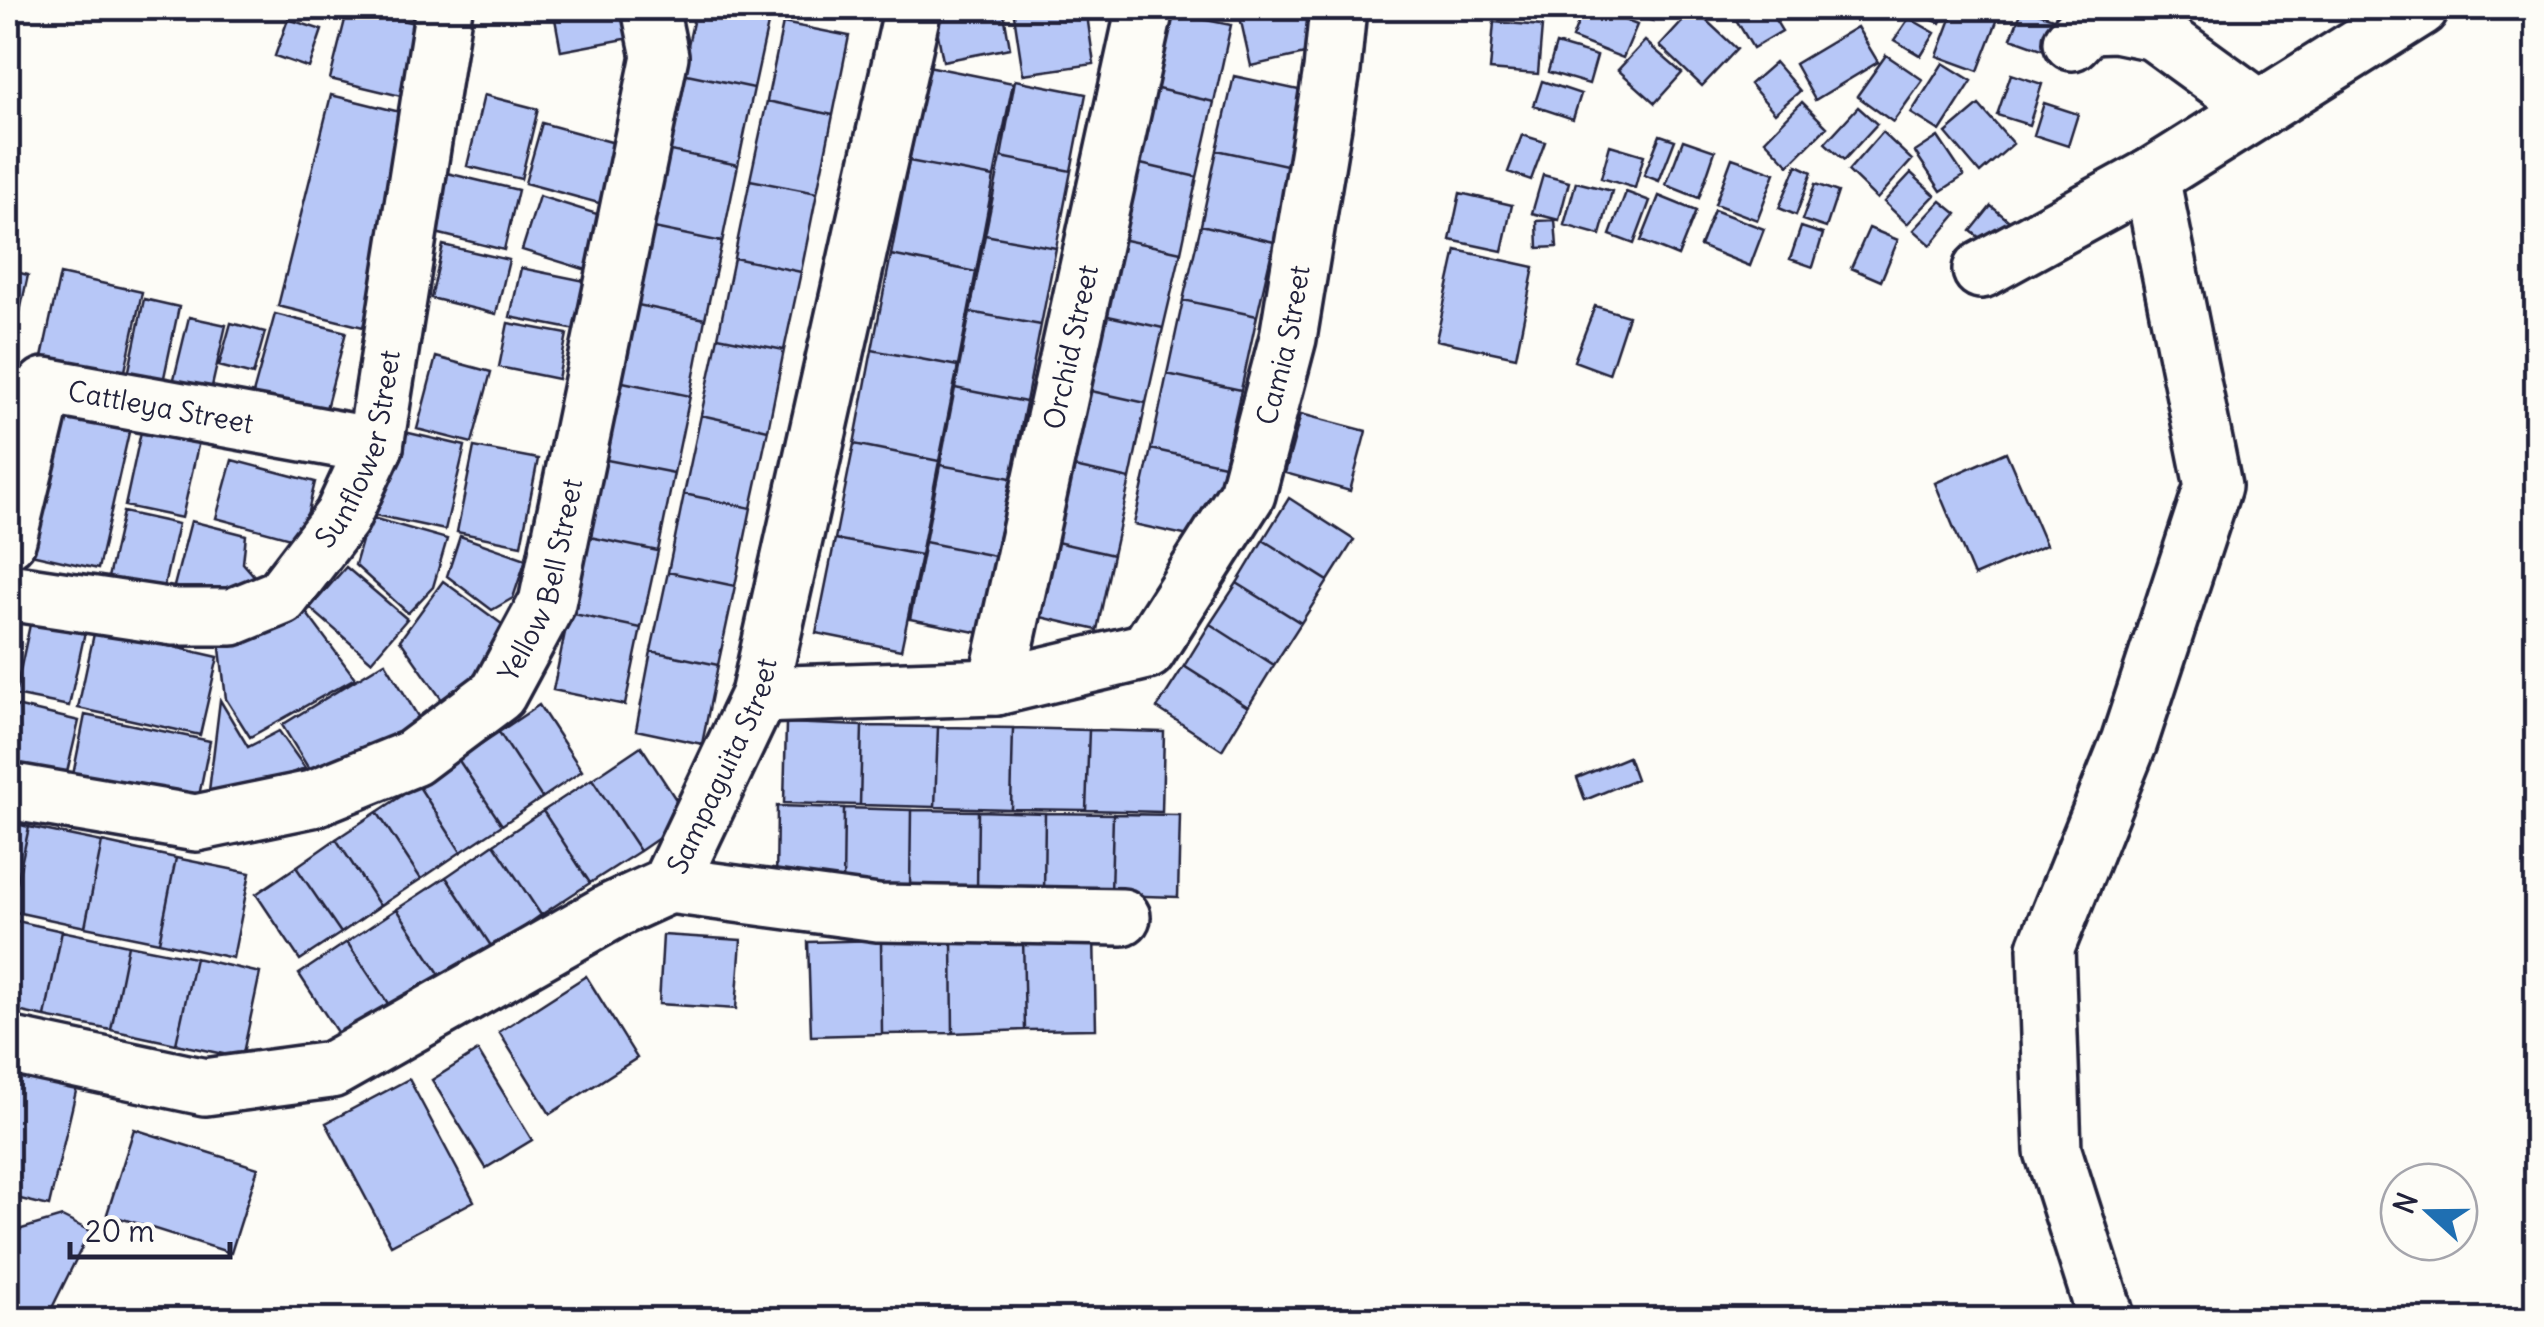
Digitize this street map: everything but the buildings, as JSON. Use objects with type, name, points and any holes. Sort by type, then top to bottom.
[{"type":"street","name":"Sunflower Street","points":[[8,592],[174,618],[232,617],[281,597],[342,517],[375,446],[444,8]]},
{"type":"street","name":"Yellow Bell Street","points":[[8,791],[196,823],[312,798],[414,758],[498,694],[547,603],[660,56],[650,8]]},
{"type":"street","name":"Sampaguita Street","points":[[8,1045],[205,1087],[331,1070],[612,911],[669,886],[759,696],[914,8]]},
{"type":"street","name":"Orchid Street","points":[[996,687],[1144,8]]},
{"type":"street","name":"Camia Street","points":[[996,687],[1147,652],[1247,494],[1288,338],[1332,70],[1338,8]]},
{"type":"street","points":[[1981,270],[2151,178],[2420,8]]},
{"type":"street","points":[[2072,42],[2088,25],[2114,24],[2154,32],[2260,109]]},
{"type":"street","points":[[2107,1320],[2054,1150],[2046,948],[2130,742],[2213,486],[2151,178]]},
{"type":"street","name":"Cattleya Street","points":[[8,540],[45,386],[375,446]]},
{"type":"street","points":[[759,696],[996,687]]},
{"type":"street","points":[[669,886],[878,913],[1122,918]]}]
